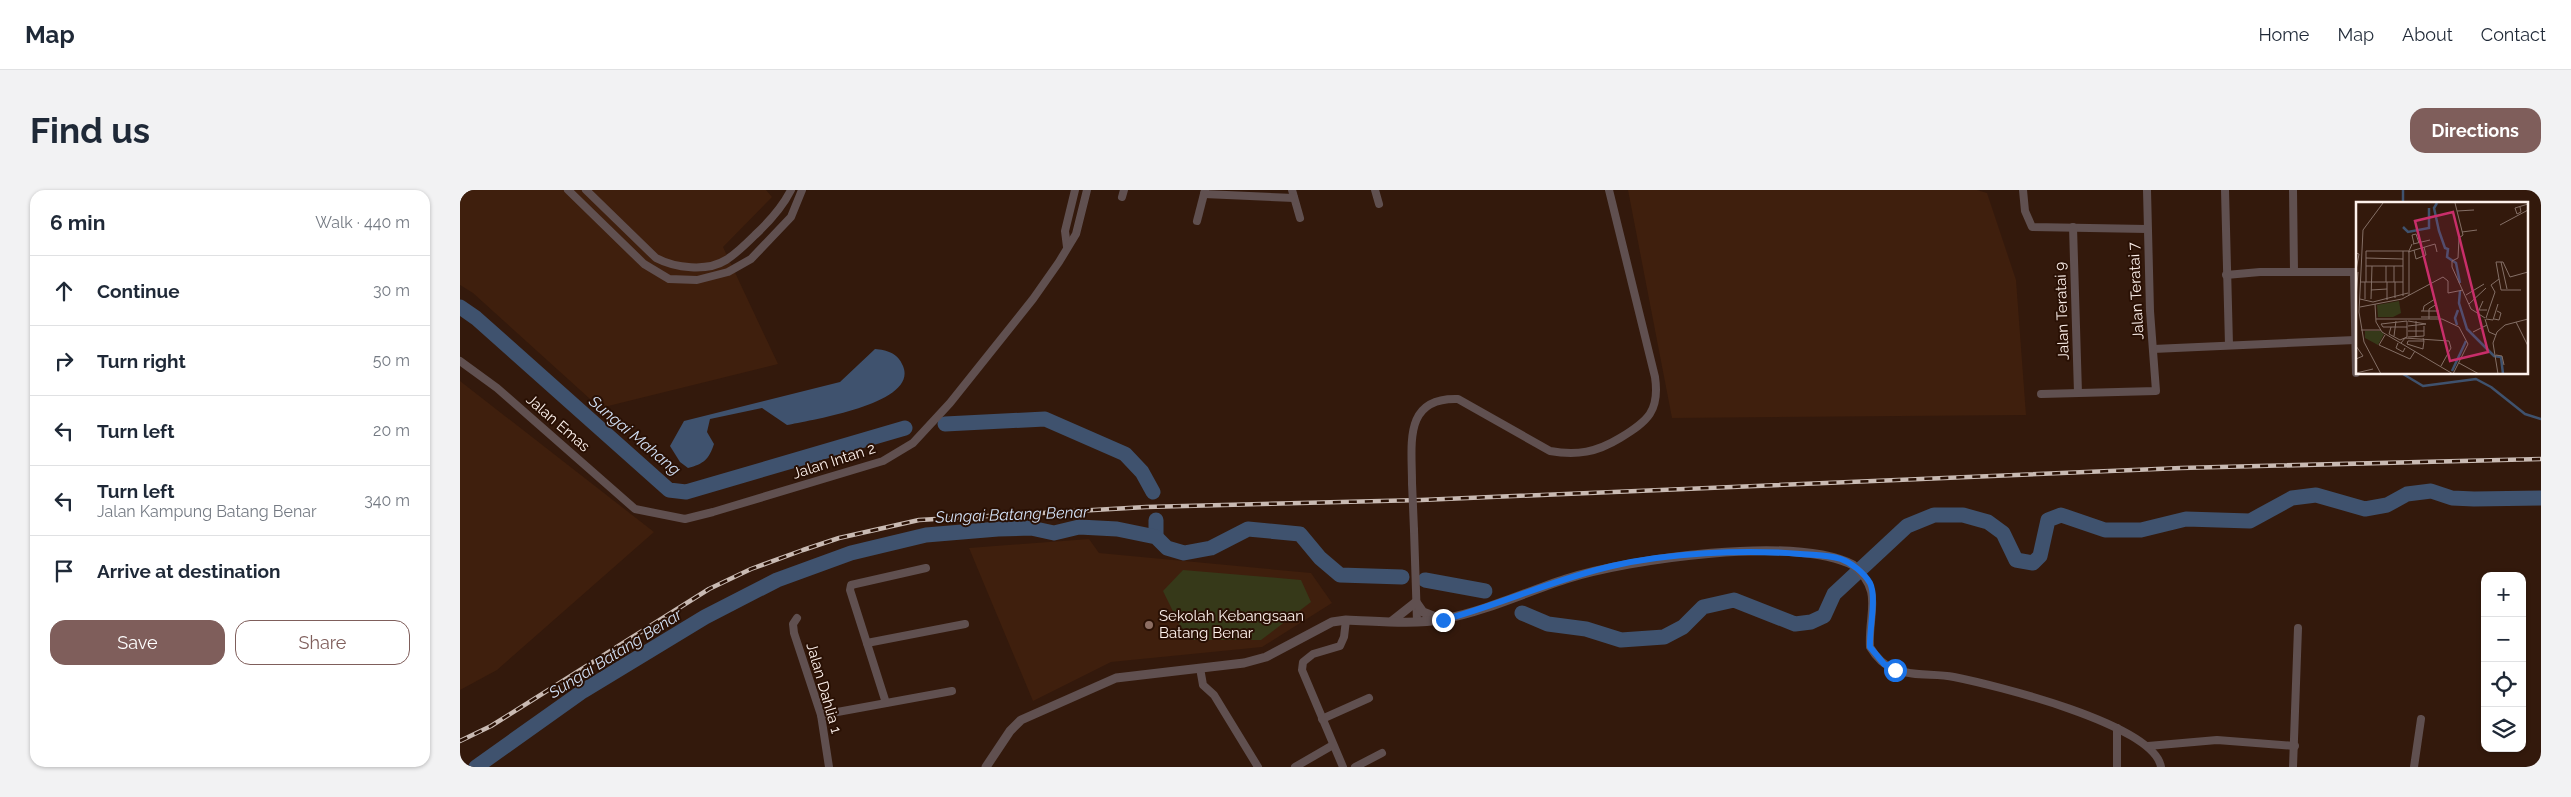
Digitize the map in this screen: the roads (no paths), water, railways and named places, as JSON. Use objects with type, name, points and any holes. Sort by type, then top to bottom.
[{"type":"street","points":[[568,190],[644,264],[669,279],[698,280],[728,272],[751,259],[791,217],[802,190]]},
{"type":"street","points":[[586,190],[656,258],[669,265],[698,266],[713,266],[725,261],[740,250],[770,220],[790,190]]},
{"type":"street","name":"Jalan Intan 2","points":[[1066,247],[1065,231],[1075,190]]},
{"type":"street","name":"Jalan Intan 2","points":[[635,509],[685,518],[823,480],[883,461],[913,443],[950,403],[1060,262],[1066,247],[1076,234],[1087,190]]},
{"type":"street","points":[[1375,190],[1379,204]]},
{"type":"street","points":[[1417,621],[1412,483],[1413,425],[1419,413],[1433,402],[1458,399],[1550,451],[1564,454],[1586,453],[1602,448],[1642,425],[1649,416],[1657,393],[1655,376],[1609,190]]},
{"type":"street","points":[[2023,190],[2025,211],[2032,227],[2147,229]]},
{"type":"street","name":"Jalan Teratai 7","points":[[2078,393],[2156,391],[2152,349],[2147,190]]},
{"type":"street","points":[[2225,190],[2229,345]]},
{"type":"street","points":[[2292,190],[2294,272]]},
{"type":"street","points":[[1198,221],[1204,192],[1293,194],[1300,218]]},
{"type":"street","name":"Jalan Teratai 9","points":[[2072,228],[2078,393]]},
{"type":"street","points":[[2226,275],[2356,272],[2356,373]]},
{"type":"street","points":[[2152,349],[2355,340]]},
{"type":"street","name":"Jalan Emas","points":[[460,361],[497,388],[635,509]]},
{"type":"street","points":[[2041,394],[2078,393]]},
{"type":"street","points":[[986,767],[1010,731],[1031,715],[1116,678],[1244,663],[1266,657],[1332,622],[1346,620],[1443,620],[1567,578],[1624,563],[1712,554],[1771,552],[1841,559],[1853,565],[1870,584],[1873,594],[1870,647],[1884,664],[1911,674],[1953,677],[2057,704],[2117,728],[2148,746],[2155,753],[2161,767]]},
{"type":"street","points":[[886,703],[850,590],[851,585],[856,582],[926,568]]},
{"type":"street","points":[[1416,602],[1423,612],[1443,620]]},
{"type":"street","points":[[1392,621],[1416,602]]},
{"type":"street","name":"Jalan Dahlia 1","points":[[798,618],[793,624],[794,633],[821,715],[829,767]]},
{"type":"street","points":[[1343,767],[1302,670],[1303,662],[1313,654],[1340,646],[1344,636],[1346,620]]},
{"type":"street","points":[[867,643],[965,624]]},
{"type":"street","points":[[2293,767],[2298,628]]},
{"type":"street","points":[[1200,668],[1203,685],[1214,695],[1258,767]]},
{"type":"street","points":[[821,715],[952,691]]},
{"type":"street","points":[[1322,719],[1369,698]]},
{"type":"street","points":[[2414,767],[2421,719]]},
{"type":"street","points":[[2117,728],[2117,767]]},
{"type":"street","points":[[2148,746],[2217,740],[2295,746]]},
{"type":"street","points":[[1295,767],[1333,745]]},
{"type":"street","points":[[1354,767],[1382,754]]},
{"type":"water","points":[[875,349],[892,353],[903,366],[904,379],[895,391],[879,400],[838,414],[787,425],[762,408],[710,419],[707,432],[714,444],[712,449],[705,460],[698,465],[688,468],[680,462],[670,446],[684,421],[840,382]]},
{"type":"waterway","points":[[2403,190],[2403,202]]},
{"type":"waterway","name":"Sungai Mahang","points":[[460,307],[476,318],[669,490],[686,492],[905,428]]},
{"type":"waterway","points":[[2405,375],[2423,386],[2476,379],[2491,387],[2525,414],[2541,419]]},
{"type":"waterway","name":"Sungai Mahang","points":[[945,424],[1045,419],[1125,454],[1142,472],[1153,492]]},
{"type":"waterway","name":"Sungai Batang Benar","points":[[1522,613],[1548,624],[1586,629],[1621,640],[1664,637],[1683,627],[1703,607],[1734,600],[1795,624],[1811,622],[1824,616],[1834,594],[1907,526],[1934,515],[1963,515],[1988,522],[2003,533],[2016,560],[2033,563],[2040,556],[2048,520],[2061,515],[2105,530],[2141,530],[2186,519],[2250,521],[2292,498],[2316,495],[2365,509],[2387,505],[2407,494],[2431,491],[2452,498],[2541,498]]},
{"type":"waterway","name":"Sungai Mahang","points":[[1156,520],[1156,537]]},
{"type":"waterway","name":"Sungai Batang Benar","points":[[476,767],[583,691],[705,617],[777,580],[851,553],[926,535],[998,529],[1031,528],[1054,533],[1079,527],[1117,529],[1156,537],[1167,548],[1184,553],[1211,548],[1248,529],[1300,534],[1320,558],[1340,575],[1402,577]]},
{"type":"waterway","name":"Sungai Batang Benar","points":[[1425,580],[1485,591]]},
{"type":"railway","points":[[460,741],[491,726],[709,589],[751,569],[839,538],[919,520],[1146,507],[1421,500],[2181,468],[2541,459]]},
{"type":"place","name":"Sekolah Kebangsaan Batang Benar","points":[[1149,625]]}]
